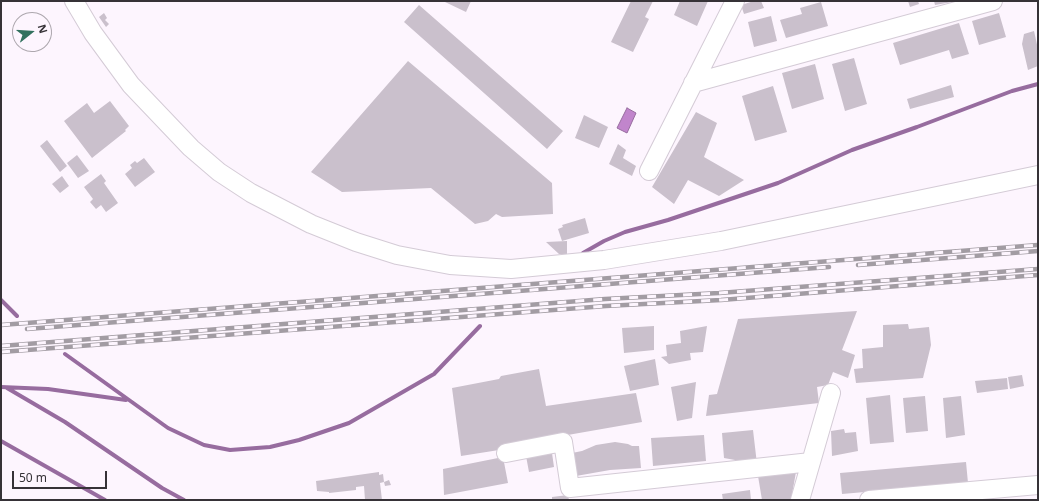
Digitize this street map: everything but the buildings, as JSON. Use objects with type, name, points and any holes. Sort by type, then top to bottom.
[{"type":"street","points":[[74,1],[93,33],[131,85],[191,148],[219,172],[251,193],[311,224],[350,240],[396,255],[450,265],[511,270],[604,260],[721,241],[1038,175]]},
{"type":"street","points":[[649,171],[735,1]]},
{"type":"street","points":[[693,83],[993,1]]},
{"type":"street","points":[[800,500],[831,393]]},
{"type":"street","points":[[506,453],[563,442],[570,488],[811,462]]},
{"type":"street","points":[[870,500],[1038,485]]},
{"type":"shaded area","points":[[627,108],[636,113],[627,133],[617,128]]},
{"type":"waterway","points":[[583,253],[604,241],[625,232],[668,220],[778,183],[852,150],[1012,91],[1038,84]]},
{"type":"waterway","points":[[1,300],[17,316]]},
{"type":"waterway","points":[[65,354],[168,428],[204,445],[230,450],[270,447],[299,440],[349,423],[434,374],[480,326]]},
{"type":"waterway","points":[[1,387],[48,389],[126,400]]},
{"type":"waterway","points":[[7,388],[65,422],[162,488],[184,500]]},
{"type":"waterway","points":[[1,441],[105,500]]},
{"type":"railway","points":[[1,325],[1038,245]]},
{"type":"railway","points":[[858,265],[1038,251]]},
{"type":"railway","points":[[27,329],[829,267]]},
{"type":"railway","points":[[1,346],[605,299],[719,293],[1038,269]]},
{"type":"railway","points":[[1,352],[606,306],[721,300],[1038,275]]}]
